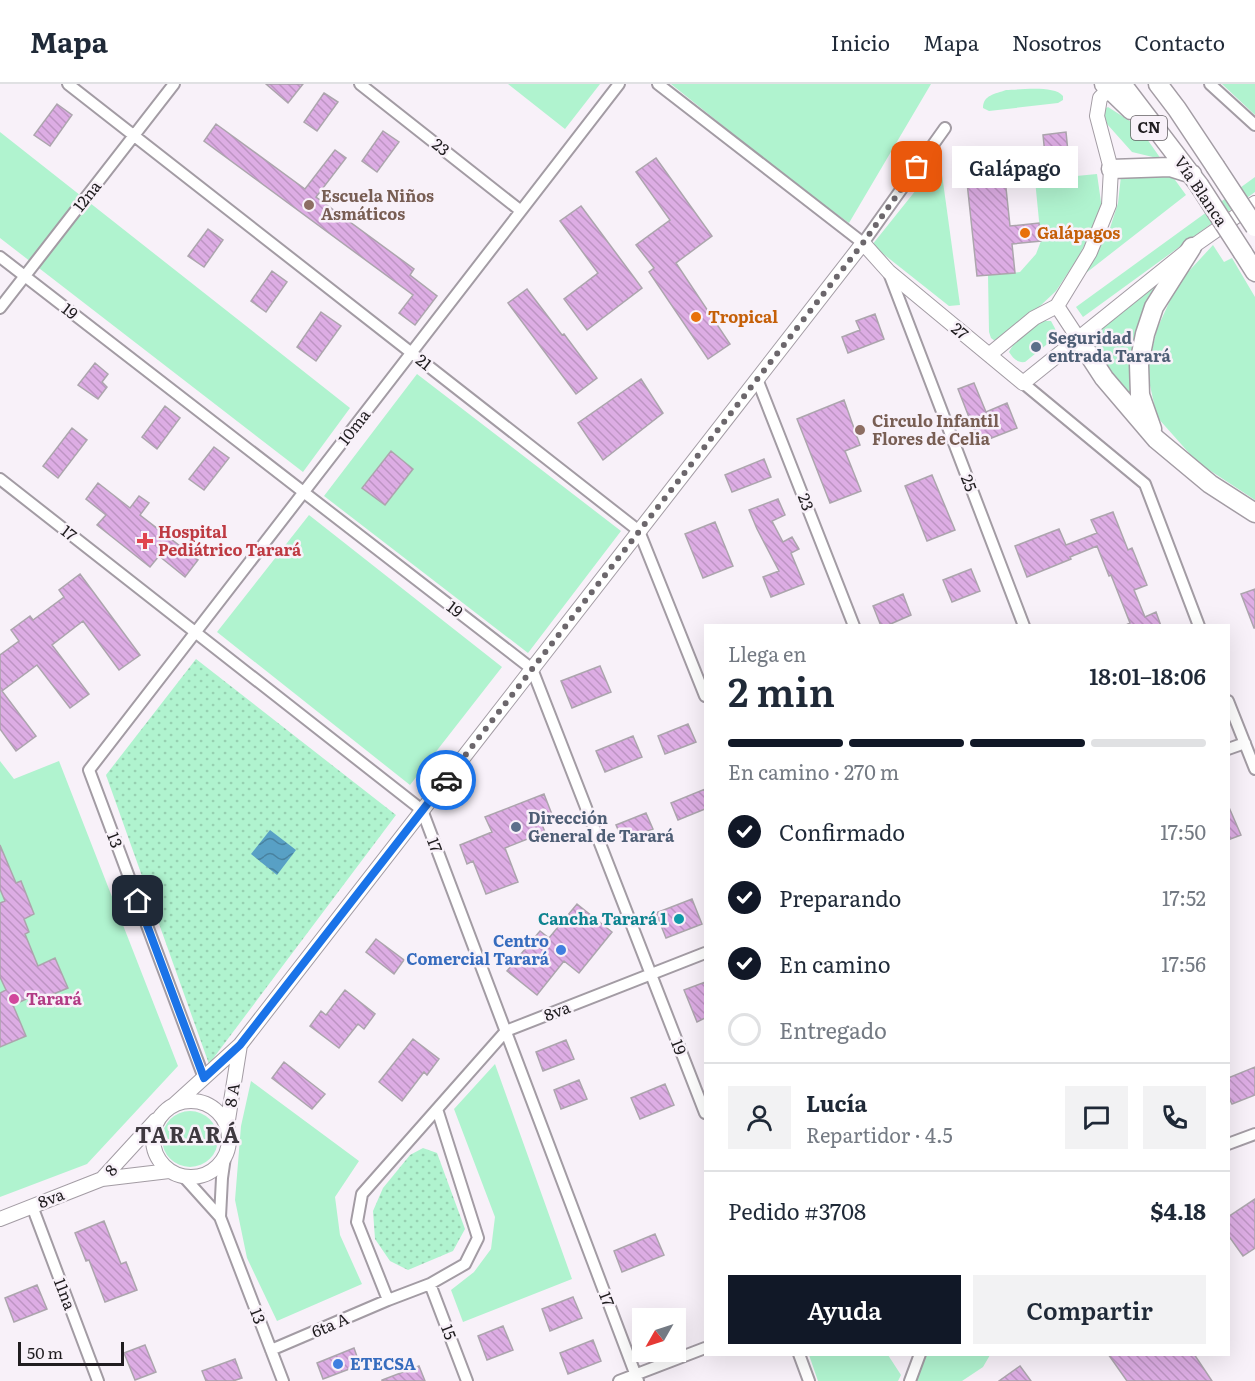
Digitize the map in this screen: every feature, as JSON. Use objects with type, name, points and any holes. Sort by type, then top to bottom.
[{"type":"highway","name":"Vía Blanca","points":[[1158,84],[1255,227]]},
{"type":"highway","name":"CN","points":[[1111,86],[1196,179]]},
{"type":"highway","points":[[1111,168],[1170,167],[1196,179]]},
{"type":"highway","name":"Vía Blanca","points":[[1196,179],[1255,272]]},
{"type":"highway","points":[[1156,439],[1140,395],[1139,364],[1145,334],[1154,307],[1192,247]]},
{"type":"highway","points":[[1078,338],[1104,378],[1156,439],[1210,484],[1255,513]]},
{"type":"street","name":"21","points":[[68,84],[639,531]]},
{"type":"street","name":"12na","points":[[0,308],[174,84]]},
{"type":"street","name":"23","points":[[360,84],[521,211]]},
{"type":"street","name":"10ma","points":[[89,770],[619,84]]},
{"type":"street","name":"27","points":[[658,84],[863,243],[889,272],[1145,484],[1198,624]]},
{"type":"street","points":[[1210,84],[1255,125]]},
{"type":"street","points":[[989,355],[1034,318],[1057,306],[1090,252],[1109,205],[1111,168],[1097,116],[1100,98],[1111,86]]},
{"type":"street","points":[[240,1045],[863,243],[945,128]]},
{"type":"street","points":[[1023,383],[1192,247],[1255,203]]},
{"type":"street","name":"19","points":[[0,257],[532,669],[704,1110]]},
{"type":"street","name":"25","points":[[889,272],[1023,624]]},
{"type":"street","points":[[1057,306],[1078,338]]},
{"type":"street","name":"23","points":[[757,379],[853,624]]},
{"type":"street","name":"17","points":[[0,479],[422,810],[637,1378]]},
{"type":"street","points":[[639,531],[704,694]]},
{"type":"street","points":[[1230,706],[1255,769]]},
{"type":"street","points":[[1230,748],[1245,743]]},
{"type":"street","name":"13","points":[[89,770],[204,1078]]},
{"type":"street","name":"8va","points":[[388,1300],[357,1222],[362,1194],[506,1030],[704,953]]},
{"type":"street","name":"8 A","points":[[174,1105],[240,1045]]},
{"type":"street","name":"8 A","points":[[227,1126],[240,1045]]},
{"type":"street","points":[[186,1101],[211,1106],[221,1115],[227,1126],[229,1137],[225,1157],[218,1167],[208,1174],[184,1177],[169,1171],[160,1162],[154,1150],[155,1125],[162,1114],[174,1105],[186,1101]]},
{"type":"street","name":"6ta A","points":[[271,1350],[430,1284],[465,1264],[478,1238],[437,1109]]},
{"type":"street","name":"8","points":[[102,1179],[162,1114]]},
{"type":"street","points":[[1230,1143],[1255,1134]]},
{"type":"street","name":"13","points":[[220,1217],[225,1157]]},
{"type":"street","name":"8","points":[[102,1179],[169,1171]]},
{"type":"street","name":"13","points":[[184,1177],[220,1217],[283,1381]]},
{"type":"street","name":"8va","points":[[0,1218],[102,1179]]},
{"type":"street","name":"11na","points":[[32,1206],[98,1381]]},
{"type":"street","name":"15","points":[[430,1284],[467,1381]]},
{"type":"street","points":[[619,1381],[637,1378],[704,1348]]},
{"type":"street","points":[[800,1356],[809,1381]]},
{"type":"street","points":[[910,1381],[916,1357]]},
{"type":"green space","points":[[508,84],[600,84],[565,129]]},
{"type":"green space","points":[[671,84],[931,84],[849,223],[803,190]]},
{"type":"green space","points":[[1222,84],[1255,84],[1255,115]]},
{"type":"green space","points":[[1006,90],[1052,90],[1063,96],[1063,100],[1058,103],[989,111],[983,108],[987,98]]},
{"type":"green space","points":[[1108,107],[1133,123],[1161,159],[1132,152],[1107,124],[1103,110]]},
{"type":"green space","points":[[0,132],[350,408],[303,472],[0,238]]},
{"type":"green space","points":[[940,160],[960,305],[949,306],[872,245]]},
{"type":"green space","points":[[1170,173],[1186,195],[1086,273],[1110,228],[1118,203],[1121,176]]},
{"type":"green space","points":[[1097,174],[1102,209],[1079,256],[1056,291],[1021,324],[995,341],[989,332],[988,275],[1020,272],[1036,254],[1041,241],[1035,180]]},
{"type":"green space","points":[[1255,177],[1255,192],[1083,317],[1076,307]]},
{"type":"green space","points":[[1213,245],[1224,262],[1232,258],[1255,297],[1255,500],[1197,462],[1157,417],[1147,372],[1157,329],[1178,283]]},
{"type":"green space","points":[[1164,278],[1132,405],[1096,353],[1094,340],[1100,328]]},
{"type":"green space","points":[[1041,321],[1051,321],[1058,334],[1025,362],[1016,360],[1009,352],[1012,347]]},
{"type":"green space","points":[[417,374],[621,531],[528,653],[324,496]]},
{"type":"green space","points":[[309,515],[502,667],[410,785],[217,632]]},
{"type":"green space","points":[[196,659],[396,815],[209,1064],[106,775]]},
{"type":"green space","points":[[0,761],[14,779],[59,761],[178,1066],[87,1164],[0,1197]]},
{"type":"green space","points":[[495,1064],[572,1279],[463,1322],[451,1290],[474,1272],[491,1249],[495,1217],[454,1109]]},
{"type":"green space","points":[[251,1081],[359,1161],[335,1197],[340,1235],[362,1284],[277,1321],[247,1258],[235,1200],[241,1126]]},
{"type":"green space","points":[[190,1111],[201,1113],[210,1119],[216,1128],[218,1139],[216,1150],[210,1159],[201,1165],[190,1167],[179,1165],[170,1159],[164,1150],[162,1139],[164,1128],[170,1119],[179,1113]]},
{"type":"green space","points":[[423,1148],[437,1153],[465,1229],[453,1251],[408,1270],[390,1261],[375,1239],[373,1211],[383,1188],[410,1155]]},
{"type":"green space","points":[[809,1356],[889,1356],[901,1375],[898,1381],[818,1381]]},
{"type":"green space","points":[[926,1356],[989,1356],[983,1367],[962,1381],[915,1381]]},
{"type":"water","points":[[270,830],[296,850],[277,875],[251,854]]},
{"type":"building","points":[[266,84],[303,84],[288,103]]},
{"type":"building","points":[[324,93],[338,102],[317,131],[304,122]]},
{"type":"building","points":[[57,104],[72,115],[50,146],[34,135]]},
{"type":"building","name":"Escuela Niños Asmáticos","points":[[216,124],[305,189],[335,150],[346,158],[316,197],[414,269],[410,275],[437,296],[415,325],[399,313],[413,295],[204,141]]},
{"type":"building","points":[[383,131],[399,142],[377,172],[362,161]]},
{"type":"building","points":[[1066,132],[1070,172],[1047,174],[1043,135]]},
{"type":"building","points":[[656,158],[712,236],[676,263],[730,344],[708,359],[649,272],[654,268],[636,245],[670,220],[636,172]]},
{"type":"building","points":[[1004,169],[1010,226],[1039,223],[1041,241],[1012,244],[1015,273],[977,276],[966,173]]},
{"type":"building","points":[[581,206],[642,288],[587,330],[564,299],[598,273],[560,221]]},
{"type":"building","points":[[208,229],[223,240],[204,267],[188,256]]},
{"type":"building","points":[[272,271],[287,282],[266,312],[251,301]]},
{"type":"building","points":[[527,289],[597,378],[576,394],[508,303]]},
{"type":"building","points":[[321,312],[341,326],[316,361],[297,347]]},
{"type":"building","points":[[875,314],[884,339],[848,353],[842,337],[860,330],[856,321]]},
{"type":"building","points":[[95,363],[108,374],[102,382],[107,387],[98,399],[78,385]]},
{"type":"building","points":[[641,379],[663,413],[603,460],[578,423]]},
{"type":"building","points":[[974,383],[986,412],[1007,403],[1017,428],[979,443],[958,389]]},
{"type":"building","points":[[844,400],[860,445],[845,451],[861,491],[830,503],[797,419]]},
{"type":"building","points":[[165,406],[180,418],[157,449],[142,437]]},
{"type":"building","points":[[72,428],[87,440],[58,478],[43,466]]},
{"type":"building","points":[[214,447],[229,458],[204,490],[189,479]]},
{"type":"building","points":[[391,451],[413,469],[385,505],[362,488]]},
{"type":"building","points":[[764,459],[771,477],[732,492],[725,475]]},
{"type":"building","points":[[932,475],[955,530],[927,541],[905,486]]},
{"type":"building","name":"Hospital Pediátrico Tarará","points":[[98,483],[130,508],[139,496],[149,503],[140,515],[198,560],[185,577],[159,556],[150,567],[97,525],[106,515],[86,499]]},
{"type":"building","points":[[778,499],[785,515],[772,521],[783,542],[792,537],[799,549],[791,553],[804,584],[771,597],[763,577],[779,571],[749,510]]},
{"type":"building","points":[[1113,512],[1128,550],[1132,548],[1147,585],[1134,590],[1145,617],[1156,612],[1160,624],[1128,624],[1130,623],[1111,575],[1109,576],[1097,546],[1027,577],[1015,546],[1059,529],[1066,545],[1097,533],[1091,520]]},
{"type":"building","points":[[715,522],[733,566],[703,578],[685,534]]},
{"type":"building","points":[[971,569],[980,591],[952,602],[943,580]]},
{"type":"building","points":[[80,574],[140,655],[119,670],[83,621],[52,645],[89,694],[70,708],[37,665],[2,691],[36,736],[16,751],[0,729],[0,655],[19,641],[11,630],[30,616],[33,620],[64,597],[59,590]]},
{"type":"building","points":[[1255,589],[1255,628],[1254,628],[1241,594]]},
{"type":"building","points":[[903,594],[911,615],[891,624],[880,624],[873,606]]},
{"type":"building","points":[[600,666],[611,692],[572,708],[561,681]]},
{"type":"building","points":[[688,724],[696,742],[665,754],[658,736]]},
{"type":"building","points":[[633,736],[642,757],[605,772],[596,751]]},
{"type":"building","points":[[704,789],[704,809],[678,820],[671,803]]},
{"type":"building","name":"Dirección General de Tarará","points":[[544,794],[553,817],[541,822],[545,832],[505,848],[518,882],[486,894],[473,861],[467,864],[460,845],[492,832],[485,817]]},
{"type":"building","points":[[1230,810],[1241,835],[1230,839]]},
{"type":"building","points":[[646,813],[653,829],[623,841],[616,825]]},
{"type":"building","points":[[0,845],[16,883],[21,881],[34,914],[24,919],[29,932],[25,934],[38,966],[55,958],[68,988],[36,1001],[33,996],[13,1005],[26,1036],[0,1047],[0,993],[6,990],[0,977],[0,903],[5,901],[0,889]]},
{"type":"building","name":"Cancha Tarará 1","points":[[692,899],[702,924],[666,938],[656,913]]},
{"type":"building","name":"Centro Comercial Tarará","points":[[577,904],[612,932],[579,973],[564,961],[537,995],[507,971],[540,931],[549,938]]},
{"type":"building","points":[[376,939],[404,960],[394,974],[366,952]]},
{"type":"building","points":[[704,982],[704,1018],[697,1022],[684,990]]},
{"type":"building","points":[[345,990],[375,1014],[364,1029],[358,1024],[339,1048],[310,1026],[321,1011],[326,1015]]},
{"type":"building","points":[[413,1039],[439,1059],[427,1075],[424,1072],[402,1101],[379,1082]]},
{"type":"building","points":[[566,1040],[574,1059],[543,1071],[536,1052]]},
{"type":"building","points":[[284,1062],[325,1094],[312,1109],[272,1078]]},
{"type":"building","points":[[1255,1067],[1255,1095],[1232,1104],[1230,1077]]},
{"type":"building","points":[[579,1080],[587,1099],[561,1109],[554,1090]]},
{"type":"building","points":[[665,1084],[674,1105],[640,1119],[631,1098]]},
{"type":"building","points":[[1255,1199],[1255,1248],[1243,1256],[1230,1238],[1230,1216]]},
{"type":"building","points":[[104,1221],[121,1264],[126,1262],[137,1290],[105,1302],[89,1260],[86,1261],[75,1233]]},
{"type":"building","points":[[655,1234],[664,1255],[622,1272],[614,1251]]},
{"type":"building","points":[[37,1285],[47,1309],[14,1322],[5,1298]]},
{"type":"building","points":[[573,1297],[582,1318],[550,1331],[542,1309]]},
{"type":"building","points":[[503,1326],[513,1350],[487,1360],[478,1336]]},
{"type":"building","points":[[593,1340],[601,1361],[568,1374],[560,1353]]},
{"type":"building","points":[[145,1345],[156,1372],[135,1380],[124,1353]]},
{"type":"building","name":"ETECSA","points":[[354,1348],[360,1365],[323,1379],[317,1363]]},
{"type":"building","points":[[1109,1356],[1195,1356],[1212,1381],[1127,1381]]},
{"type":"building","points":[[235,1359],[242,1378],[233,1381],[206,1381],[202,1371]]},
{"type":"building","points":[[419,1366],[425,1381],[382,1381],[382,1380]]},
{"type":"building","points":[[1020,1366],[1031,1381],[999,1381]]},
{"type":"way so far","points":[[446,780],[863,243],[917,167]]},
{"type":"place","name":"Galápago","points":[[917,167]]},
{"type":"place","name":"Escuela Niños Asmáticos","points":[[309,205]]},
{"type":"place","name":"Galápagos","points":[[1025,233]]},
{"type":"place","name":"Tropical","points":[[696,317]]},
{"type":"place","name":"Seguridad entrada Tarará","points":[[1036,347]]},
{"type":"place","name":"Circulo Infantil Flores de Celia","points":[[860,430]]},
{"type":"place","name":"Hospital Pediátrico Tarará","points":[[145,541]]},
{"type":"place","name":"Dirección General de Tarará","points":[[516,827]]},
{"type":"place","name":"Cancha Tarará 1","points":[[679,919]]},
{"type":"place","name":"Centro Comercial Tarará","points":[[561,950]]},
{"type":"place","name":"Tarará","points":[[14,999]]},
{"type":"place","name":"ETECSA","points":[[338,1364]]},
{"type":"district","name":"TARARÁ","points":[[188,1135]]},
{"type":"route","points":[[138,901],[204,1078],[240,1045],[446,780]]}]
